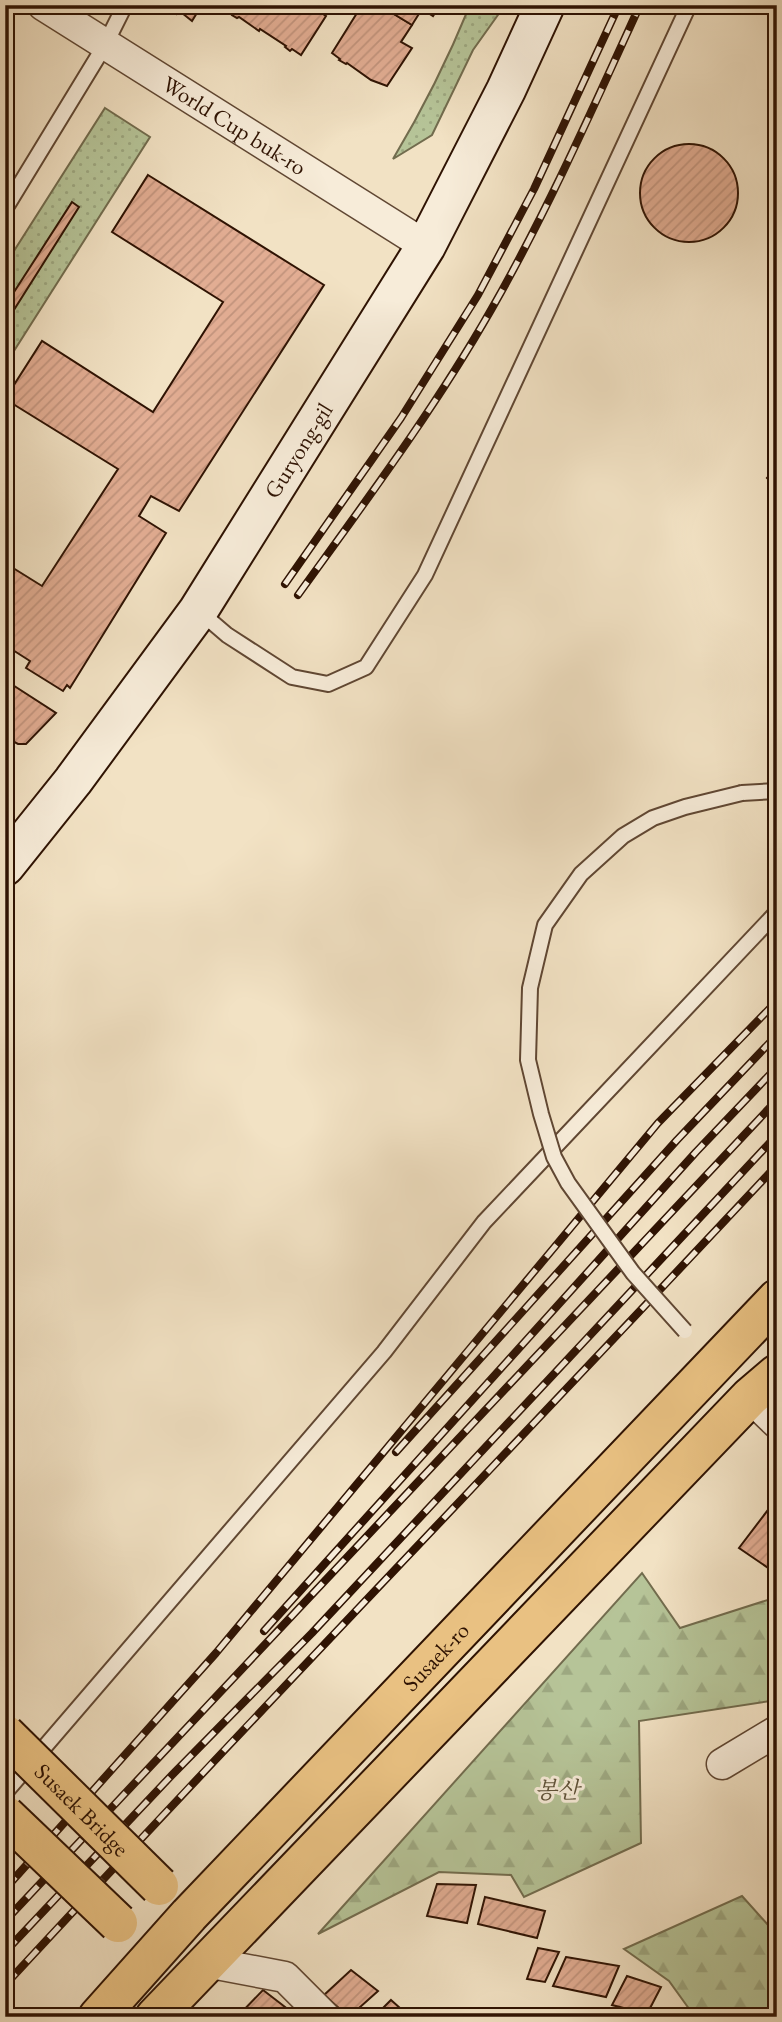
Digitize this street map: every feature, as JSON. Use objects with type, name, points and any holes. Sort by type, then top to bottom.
[{"type":"main road","name":"Guryong-gil","points":[[5,866],[73,781],[198,611],[426,246],[506,90],[545,5]]},
{"type":"main road","name":"Susaek-ro","points":[[98,2017],[189,1914],[777,1298]]},
{"type":"main road","name":"Susaek-ro","points":[[155,2017],[763,1385]]},
{"type":"main road","name":"Susaek Bridge","points":[[5,1734],[189,1914]]},
{"type":"main road","points":[[5,1815],[153,1956],[206,1962],[189,1914]]},
{"type":"street","name":"World Cup buk-ro","points":[[43,5],[426,246]]},
{"type":"street","name":"Susaek-ro","points":[[763,1385],[777,1423]]},
{"type":"street","points":[[722,1764],[777,1731]]},
{"type":"street","points":[[206,1962],[285,1977],[325,2017]]},
{"type":"lane","points":[[5,209],[105,44],[125,5]]},
{"type":"lane","points":[[198,611],[227,635],[292,677],[328,684],[366,667],[425,575],[689,5]]},
{"type":"lane","points":[[685,1331],[633,1273],[568,1183],[554,1157],[528,1060],[530,988],[545,925],[581,874],[622,836],[653,818],[685,807],[742,793],[777,791]]},
{"type":"lane","points":[[758,792],[777,802]]},
{"type":"lane","points":[[5,1793],[384,1352],[484,1222],[777,912]]},
{"type":"green space","points":[[470,5],[505,5],[473,50],[432,135],[393,159],[434,84]]},
{"type":"green space","points":[[105,108],[150,137],[5,365],[5,265]]},
{"type":"green space","name":"봉산","points":[[642,1573],[680,1628],[777,1597],[777,1700],[639,1721],[641,1843],[524,1897],[511,1875],[439,1872],[318,1934]]},
{"type":"green space","points":[[742,1896],[777,1935],[777,2017],[695,2017],[669,1981],[624,1949]]},
{"type":"building","points":[[176,5],[196,5],[200,8],[192,21],[182,13],[177,14]]},
{"type":"building","points":[[222,5],[309,5],[326,16],[301,55],[232,15],[233,13]]},
{"type":"building","points":[[362,5],[379,5],[412,25],[401,42],[412,48],[387,86],[371,80],[332,53]]},
{"type":"building","points":[[379,5],[440,5],[433,16],[422,9],[412,25]]},
{"type":"building","points":[[689,144],[708,148],[724,158],[734,174],[738,193],[734,212],[724,228],[708,238],[689,242],[670,238],[654,228],[644,212],[640,193],[644,174],[654,158],[670,148]]},
{"type":"building","points":[[148,175],[324,285],[179,511],[151,496],[139,516],[166,533],[70,688],[67,685],[63,691],[26,668],[30,661],[5,645],[5,563],[42,586],[118,469],[5,399],[42,341],[153,412],[223,302],[112,232]]},
{"type":"building","points":[[72,202],[79,207],[5,324],[5,306]]},
{"type":"building","points":[[777,467],[777,488],[767,478]]},
{"type":"building","points":[[5,680],[56,713],[26,744],[18,744],[5,737]]},
{"type":"building","points":[[777,1498],[777,1574],[739,1548]]},
{"type":"building","points":[[437,1884],[476,1885],[467,1923],[427,1916]]},
{"type":"building","points":[[485,1897],[545,1911],[537,1938],[478,1924]]},
{"type":"building","points":[[538,1948],[559,1952],[545,1982],[527,1979]]},
{"type":"building","points":[[566,1957],[619,1966],[606,1997],[553,1986]]},
{"type":"building","points":[[351,1970],[378,1991],[349,2017],[324,1995]]},
{"type":"building","points":[[627,1976],[661,1987],[647,2014],[612,2005]]},
{"type":"building","points":[[263,1990],[298,2017],[237,2017]]},
{"type":"building","points":[[391,2000],[410,2017],[374,2017]]},
{"type":"railway","points":[[285,584],[401,418],[478,295],[534,189],[619,5]]},
{"type":"railway","points":[[298,595],[423,420],[491,310],[550,198],[640,5]]},
{"type":"railway","points":[[5,1889],[216,1653],[658,1123],[777,1001]]},
{"type":"railway","points":[[396,1452],[677,1140],[777,1035]]},
{"type":"railway","points":[[264,1631],[696,1152],[777,1067]]},
{"type":"railway","points":[[5,1921],[777,1100]]},
{"type":"railway","points":[[5,1952],[172,1775],[312,1633],[777,1135]]},
{"type":"railway","points":[[5,1985],[777,1165]]}]
